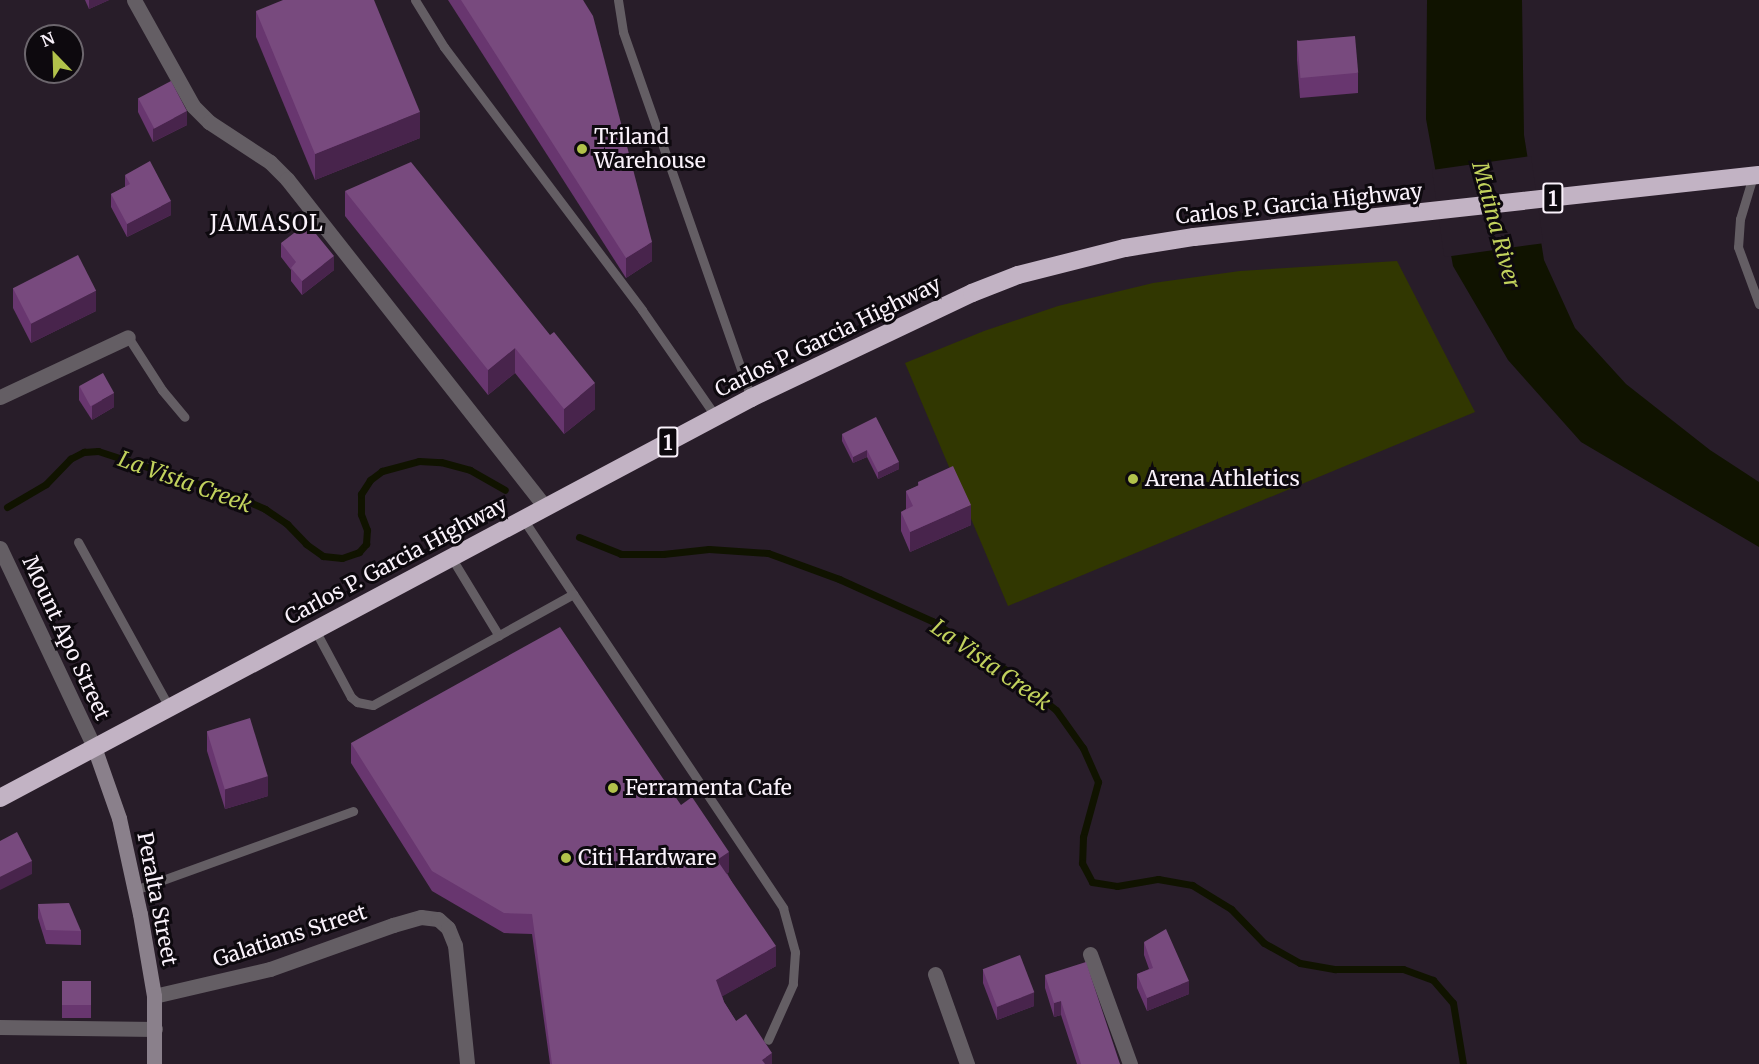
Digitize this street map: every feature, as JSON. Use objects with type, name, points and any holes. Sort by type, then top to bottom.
[{"type":"highway","name":"Carlos P. Garcia Highway","points":[[0,798],[751,398],[972,293],[1018,275],[1069,260],[1194,237],[1756,176]]},
{"type":"street","points":[[134,0],[193,106],[208,122],[270,162],[287,179],[544,507]]},
{"type":"street","points":[[0,397],[128,337]]},
{"type":"street","name":"Mount Apo Street","points":[[0,548],[94,747]]},
{"type":"street","name":"Peralta Street","points":[[94,747],[119,818],[135,890],[154,996],[154,1064]]},
{"type":"street","name":"Galatians Street","points":[[154,996],[270,969],[421,917],[438,919],[448,928],[455,945],[467,1064]]},
{"type":"street","points":[[1090,954],[1130,1064]]},
{"type":"street","points":[[935,974],[967,1064]]},
{"type":"street","points":[[0,1027],[155,1029]]},
{"type":"lane","points":[[415,0],[444,47],[642,310],[716,417]]},
{"type":"lane","points":[[618,0],[623,32],[751,398]]},
{"type":"lane","points":[[1756,176],[1740,219],[1738,246],[1759,304]]},
{"type":"lane","points":[[128,337],[162,390],[185,417]]},
{"type":"lane","points":[[523,519],[783,908],[795,952],[793,984],[768,1040]]},
{"type":"lane","points":[[78,542],[169,707]]},
{"type":"lane","points":[[451,557],[499,636]]},
{"type":"lane","points":[[315,630],[351,697],[357,702],[373,705],[573,594]]},
{"type":"lane","points":[[135,890],[353,811]]},
{"type":"green space","name":"Arena Athletics","points":[[1397,261],[1475,412],[1008,606],[905,363],[984,331],[1058,306],[1153,283],[1240,271]]},
{"type":"water","name":"Matina River","points":[[1427,0],[1522,0],[1524,135],[1544,260],[1575,328],[1626,384],[1710,450],[1759,482],[1759,547],[1581,442],[1508,360],[1453,266],[1426,119]]},
{"type":"pier","points":[[1531,156],[1543,243],[1444,257],[1432,170]]},
{"type":"building","points":[[283,0],[374,0],[420,112],[315,154],[256,11]]},
{"type":"building","name":"Triland Warehouse","points":[[461,0],[583,0],[593,16],[652,242],[626,258]]},
{"type":"building","points":[[1355,36],[1358,73],[1300,78],[1297,41]]},
{"type":"building","points":[[171,81],[187,111],[154,128],[138,98]]},
{"type":"building","points":[[150,161],[171,201],[127,224],[111,194],[130,184],[125,175]]},
{"type":"building","points":[[411,162],[550,335],[554,332],[595,383],[564,409],[515,348],[488,370],[345,191]]},
{"type":"building","points":[[307,223],[334,256],[302,281],[291,268],[296,262],[281,243]]},
{"type":"building","points":[[78,255],[96,291],[31,324],[13,288]]},
{"type":"building","points":[[103,373],[114,393],[91,406],[79,386]]},
{"type":"building","points":[[876,417],[899,462],[878,472],[867,450],[853,457],[842,434]]},
{"type":"building","points":[[953,466],[971,505],[910,532],[901,512],[913,506],[906,491],[919,485],[918,482]]},
{"type":"building","name":"Citi Hardware","points":[[560,627],[681,805],[692,797],[729,852],[717,860],[776,946],[716,980],[724,1002],[736,1021],[746,1014],[772,1053],[762,1060],[765,1064],[552,1064],[532,914],[504,913],[432,871],[351,743]]},
{"type":"building","points":[[250,718],[268,776],[225,789],[207,731]]},
{"type":"building","points":[[17,832],[32,861],[0,877],[0,841]]},
{"type":"building","points":[[69,903],[81,931],[46,930],[38,904]]},
{"type":"building","points":[[1166,929],[1189,981],[1147,998],[1137,974],[1153,968],[1144,942]]},
{"type":"building","points":[[1020,955],[1034,992],[997,1007],[983,969]]},
{"type":"building","points":[[1086,962],[1120,1064],[1081,1064],[1061,1001],[1054,1003],[1045,975]]},
{"type":"building","points":[[62,981],[91,981],[91,1005],[62,1005]]},
{"type":"waterway","name":"La Vista Creek","points":[[7,507],[46,484],[70,459],[84,452],[98,451],[236,496],[265,509],[287,524],[306,544],[323,556],[342,558],[359,552],[366,544],[367,530],[361,514],[361,494],[370,480],[382,471],[419,461],[441,462],[470,470],[505,490]]},
{"type":"waterway","name":"La Vista Creek","points":[[579,537],[621,554],[663,554],[709,549],[768,553],[839,579],[932,621],[1012,674],[1056,710],[1083,748],[1098,782],[1083,837],[1082,863],[1092,882],[1117,886],[1158,879],[1192,885],[1231,909],[1264,943],[1300,963],[1335,969],[1403,969],[1433,980],[1453,1003],[1463,1064]]},
{"type":"place","name":"Triland Warehouse","points":[[582,149]]},
{"type":"place","name":"Arena Athletics","points":[[1133,479]]},
{"type":"place","name":"Ferramenta Cafe","points":[[613,788]]},
{"type":"place","name":"Citi Hardware","points":[[566,858]]},
{"type":"district","name":"JAMASOL","points":[[267,224]]}]
